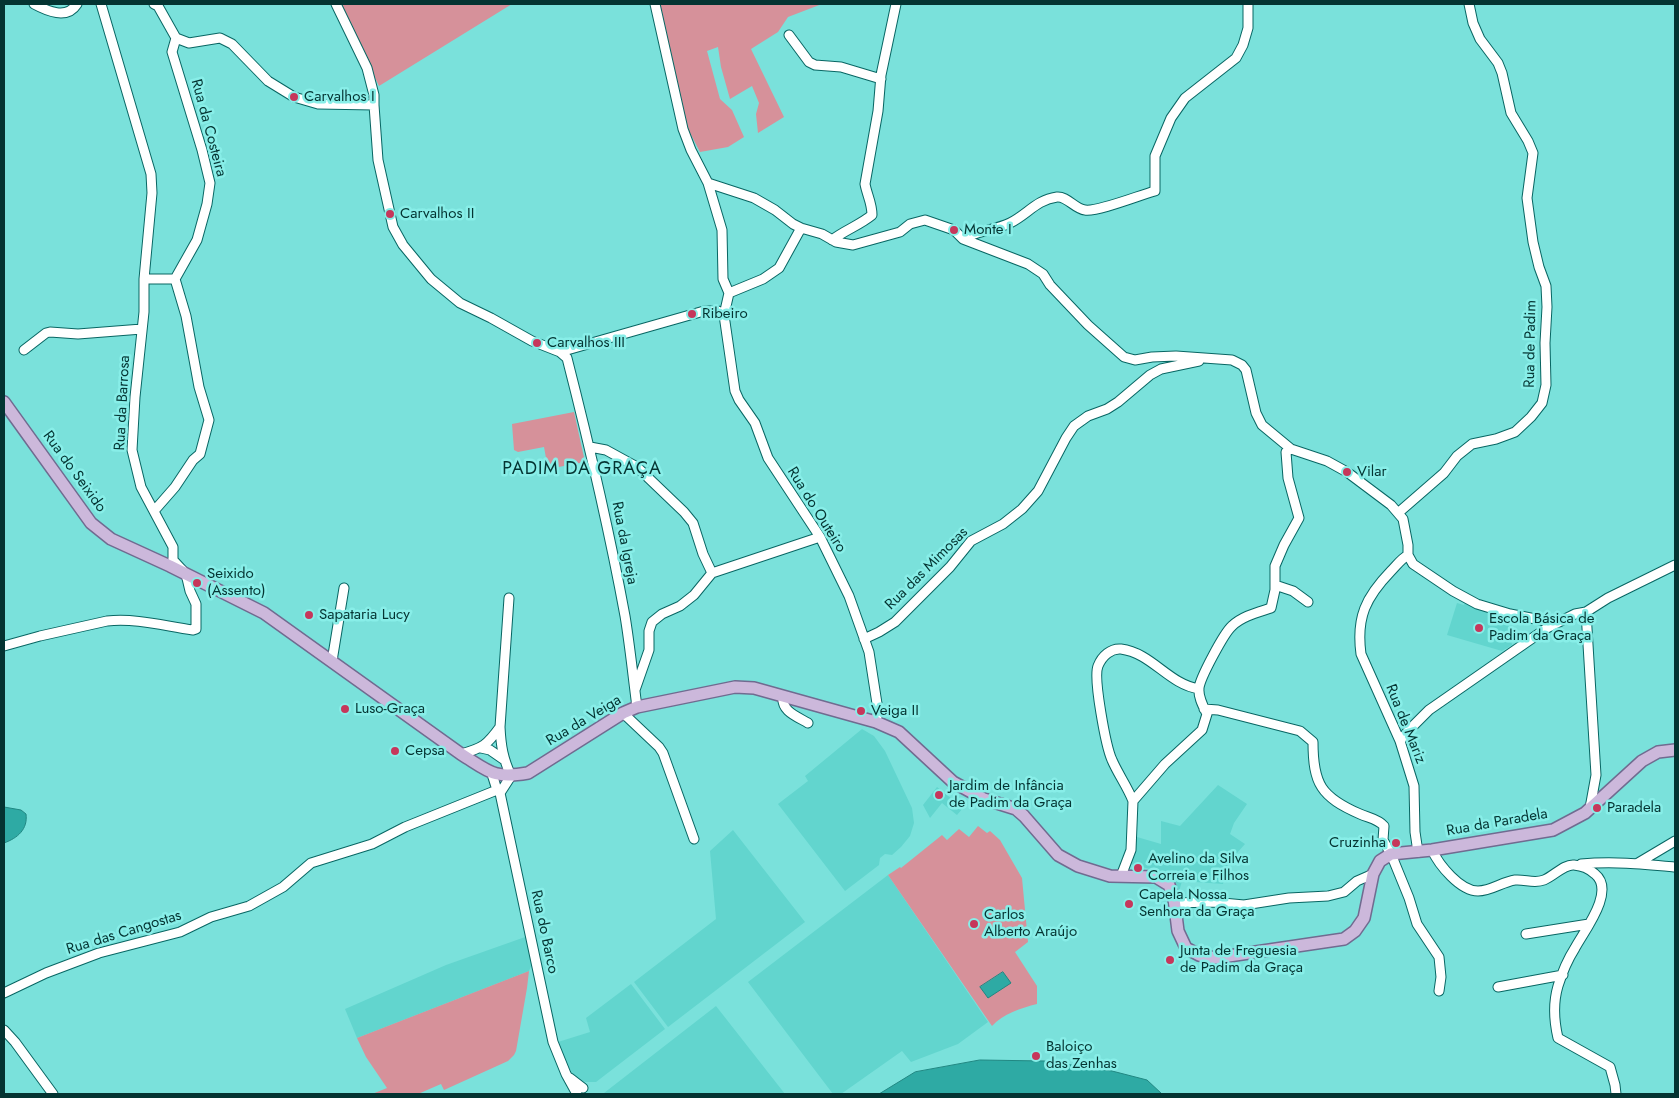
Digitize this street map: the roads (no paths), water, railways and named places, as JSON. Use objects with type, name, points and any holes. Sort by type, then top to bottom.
[{"type":"main road","name":"Rua do Seixido","points":[[4,402],[91,523],[111,539],[264,613],[461,754],[492,774]]},
{"type":"main road","name":"Rua da Veiga","points":[[492,774],[512,776],[528,773],[623,713],[637,707],[735,687],[754,688],[876,722],[899,732],[953,782],[984,799],[1016,809],[1058,855],[1078,866],[1110,876],[1156,877],[1169,885],[1175,903]]},
{"type":"main road","name":"Rua da Paradela","points":[[1391,854],[1432,850],[1553,830],[1572,821],[1590,808],[1642,761],[1658,752],[1675,750]]},
{"type":"main road","points":[[1175,903],[1178,931],[1186,948],[1200,955],[1215,958],[1344,939],[1355,931],[1364,918],[1373,874],[1380,861],[1391,854]]},
{"type":"street","points":[[34,4],[54,13],[75,8],[77,4]]},
{"type":"street","name":"Rua da Barrosa","points":[[4,646],[88,624],[118,620],[147,622],[193,630],[196,629],[197,623],[196,604],[190,591],[186,574],[173,560],[173,547],[141,487],[132,450],[152,193],[151,174],[101,4]]},
{"type":"street","points":[[154,4],[158,6],[176,38],[189,43],[220,38],[232,44],[268,81],[294,97],[318,104],[374,106]]},
{"type":"street","points":[[336,4],[367,68],[374,95],[378,160],[393,227],[403,245],[432,279],[460,303],[491,318],[532,342],[560,352],[704,311],[718,311],[724,315],[729,293],[724,279],[722,230],[708,183],[691,150],[683,129],[656,4]]},
{"type":"street","points":[[832,240],[864,222],[872,215],[872,205],[865,184],[878,111],[880,79],[896,4]]},
{"type":"street","points":[[963,239],[1010,223],[1043,200],[1060,197],[1084,210],[1098,209],[1155,191],[1155,156],[1171,118],[1185,98],[1236,58],[1243,45],[1248,28],[1248,4]]},
{"type":"street","name":"Rua de Padim","points":[[1398,514],[1444,474],[1457,456],[1472,444],[1496,439],[1515,432],[1521,427],[1531,418],[1542,403],[1546,385],[1546,286],[1538,267],[1527,198],[1532,153],[1528,141],[1511,113],[1502,73],[1498,63],[1480,39],[1473,23],[1469,4]]},
{"type":"street","points":[[788,35],[809,62],[814,65],[841,67],[880,79]]},
{"type":"street","name":"Rua da Costeira","points":[[175,279],[197,240],[207,204],[210,183],[202,150],[172,52],[176,38]]},
{"type":"street","points":[[708,183],[754,198],[801,228],[822,234],[832,240],[853,245],[900,232],[910,224],[925,220],[954,230],[963,239],[1028,264],[1042,274],[1088,325],[1124,357],[1135,360],[1176,356],[1232,360],[1242,365],[1246,370],[1256,413],[1262,425],[1291,449],[1327,461],[1347,472],[1391,505],[1403,519],[1408,555],[1413,564],[1453,592],[1477,604],[1510,614],[1546,621],[1552,625]]},
{"type":"street","points":[[729,293],[763,279],[779,268],[801,228]]},
{"type":"street","points":[[144,279],[175,279],[186,316],[199,387],[209,420],[200,454],[193,460],[175,488],[154,511]]},
{"type":"street","name":"Rua do Outeiro","points":[[724,315],[733,379],[739,400],[755,423],[768,458],[820,537],[849,596],[869,652],[878,710],[876,722]]},
{"type":"street","points":[[24,350],[46,332],[78,334],[142,328]]},
{"type":"street","name":"Rua da Igreja","points":[[560,352],[567,358],[590,448],[625,618],[637,707]]},
{"type":"street","name":"Rua das Mimosas","points":[[864,639],[895,622],[950,567],[971,541],[1003,524],[1022,509],[1038,491],[1074,426],[1088,416],[1107,409],[1118,402],[1150,375],[1161,370],[1212,359]]},
{"type":"street","points":[[590,448],[606,450],[637,467],[684,512],[692,523],[702,554],[712,573]]},
{"type":"street","points":[[1133,801],[1165,764],[1202,730],[1207,714],[1199,696],[1200,682],[1210,661],[1232,626],[1244,618],[1271,608],[1275,585],[1275,566],[1299,518],[1288,478],[1286,452],[1291,449]]},
{"type":"street","points":[[635,690],[649,650],[649,630],[652,622],[662,614],[680,606],[694,595],[712,573],[820,537]]},
{"type":"street","name":"Rua de Mariz","points":[[1408,555],[1401,559],[1395,568],[1376,586],[1361,615],[1359,638],[1364,661],[1400,741],[1414,786],[1415,832],[1418,852]]},
{"type":"street","points":[[1400,741],[1408,730],[1430,710],[1552,625],[1575,614],[1586,612],[1608,598],[1675,565]]},
{"type":"street","points":[[1275,585],[1293,591],[1308,602]]},
{"type":"street","points":[[332,661],[344,588]]},
{"type":"street","points":[[499,791],[512,776],[503,759],[500,745],[509,598]]},
{"type":"street","points":[[1586,612],[1596,775],[1590,808]]},
{"type":"street","points":[[1121,876],[1131,850],[1133,801],[1127,785],[1112,760],[1106,741],[1097,681],[1097,667],[1111,650],[1120,649],[1142,655],[1179,683],[1199,688]]},
{"type":"street","points":[[783,696],[784,708],[808,724]]},
{"type":"street","points":[[1204,709],[1218,710],[1300,731],[1313,742],[1313,768],[1319,783],[1327,795],[1360,814],[1381,822],[1384,826],[1383,840],[1391,854],[1418,924],[1439,957],[1441,977],[1438,991]]},
{"type":"street","points":[[623,713],[663,753],[694,839]]},
{"type":"street","points":[[461,754],[481,748],[500,727]]},
{"type":"street","points":[[481,748],[490,750],[503,759]]},
{"type":"street","name":"Rua do Barco","points":[[492,774],[499,791],[553,1042],[568,1076],[580,1091]]},
{"type":"street","name":"Rua das Cangostas","points":[[4,992],[46,973],[99,953],[180,932],[212,917],[249,906],[283,887],[311,863],[372,844],[405,827],[499,791]]},
{"type":"street","points":[[1638,863],[1675,841]]},
{"type":"street","points":[[1432,850],[1451,876],[1467,888],[1478,891],[1504,882],[1544,880],[1572,865],[1604,862],[1675,867]]},
{"type":"street","points":[[1572,865],[1586,867],[1598,876],[1603,888],[1595,915],[1574,948],[1558,987],[1554,1020],[1558,1038],[1610,1067],[1616,1094]]},
{"type":"street","points":[[1175,903],[1212,902],[1244,905],[1289,898],[1328,896],[1344,892],[1357,881],[1373,874]]},
{"type":"street","points":[[1526,934],[1590,924]]},
{"type":"street","points":[[1498,986],[1563,975]]},
{"type":"street","points":[[4,1030],[15,1042],[52,1094]]},
{"type":"place","name":"Carvalhos I","points":[[294,97]]},
{"type":"place","name":"Carvalhos II","points":[[390,214]]},
{"type":"place","name":"Monte I","points":[[954,230]]},
{"type":"place","name":"Ribeiro","points":[[692,314]]},
{"type":"place","name":"Carvalhos III","points":[[537,343]]},
{"type":"place","name":"Vilar","points":[[1347,472]]},
{"type":"place","name":"Seixido (Assento)","points":[[197,583]]},
{"type":"place","name":"Sapataria Lucy","points":[[309,615]]},
{"type":"place","name":"Escola Básica de Padim da Graça","points":[[1479,628]]},
{"type":"place","name":"Luso-Graça","points":[[345,709]]},
{"type":"place","name":"Veiga II","points":[[861,711]]},
{"type":"place","name":"Cepsa","points":[[395,751]]},
{"type":"place","name":"Jardim de Infância de Padim da Graça","points":[[939,795]]},
{"type":"place","name":"Paradela","points":[[1597,808]]},
{"type":"place","name":"Cruzinha","points":[[1396,843]]},
{"type":"place","name":"Avelino da Silva Correia e Filhos","points":[[1138,868]]},
{"type":"place","name":"Capela Nossa Senhora da Graça","points":[[1129,904]]},
{"type":"place","name":"Carlos Alberto Araújo","points":[[974,924]]},
{"type":"place","name":"Junta de Freguesia de Padim da Graça","points":[[1170,960]]},
{"type":"place","name":"Baloiço das Zenhas","points":[[1036,1056]]},
{"type":"district","name":"PADIM DA GRAÇA","points":[[582,470]]}]
